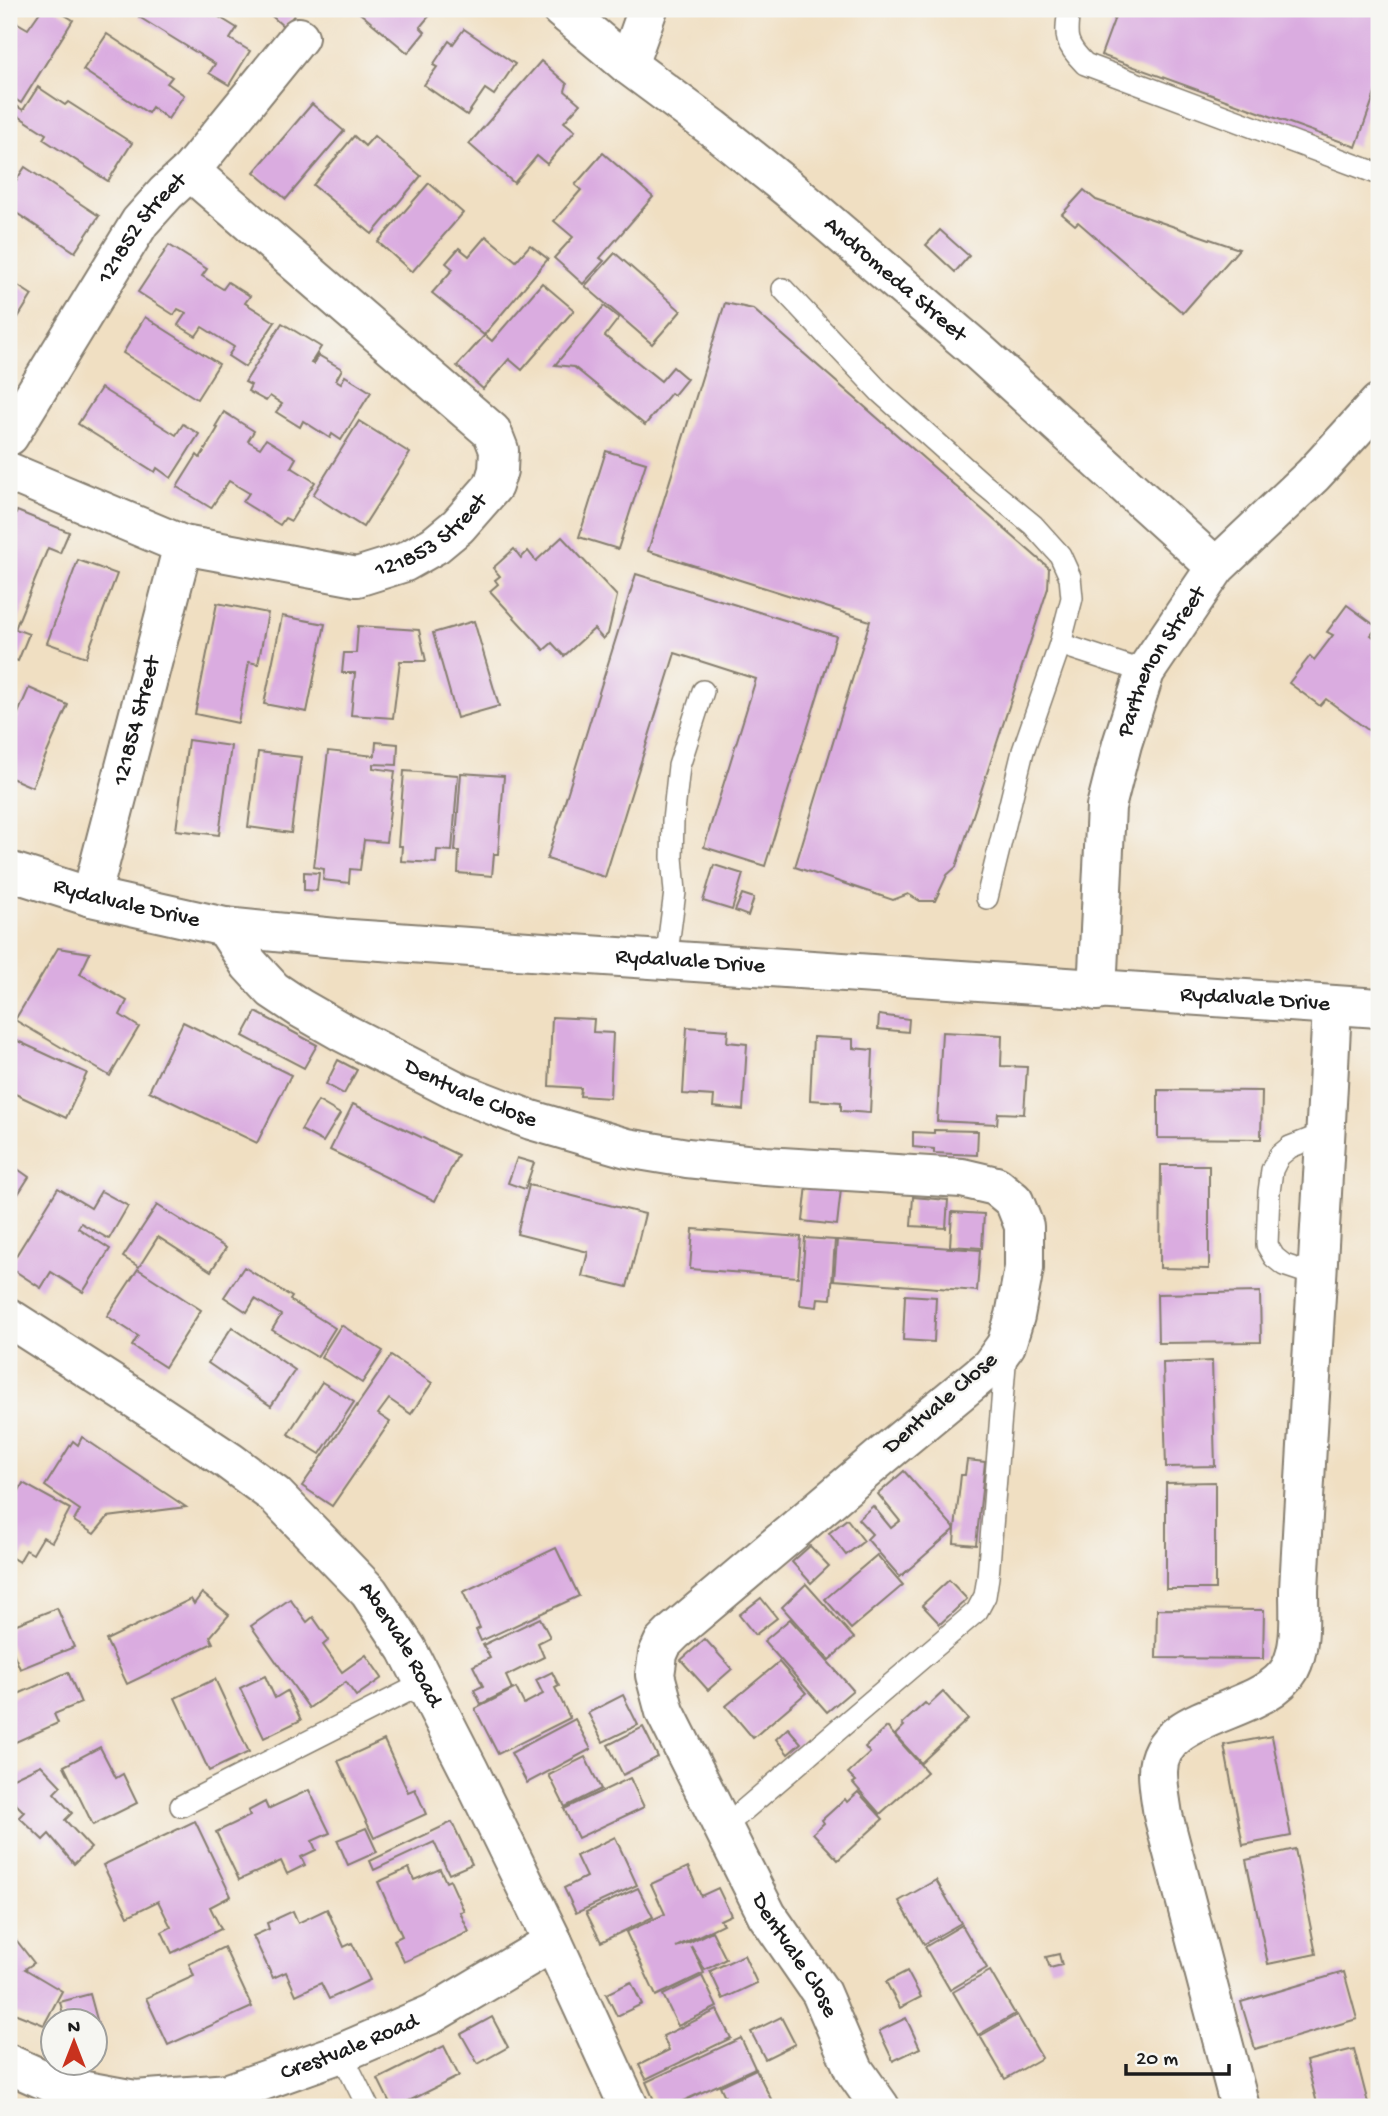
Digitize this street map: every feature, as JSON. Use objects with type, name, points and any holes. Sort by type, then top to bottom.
[{"type":"street","name":"Andromeda Street","points":[[561,9],[628,65],[789,188],[978,351],[1216,567]]},
{"type":"street","points":[[628,65],[648,9]]},
{"type":"street","name":"121852 Street","points":[[9,436],[140,222],[190,171],[299,37]]},
{"type":"street","name":"121853 Street","points":[[9,472],[183,545],[357,577],[405,562],[435,545],[458,526],[493,486],[498,470],[499,450],[492,432],[190,171]]},
{"type":"street","name":"Parthenon Street","points":[[1097,990],[1106,807],[1122,744],[1145,672],[1216,567],[1313,475],[1379,403]]},
{"type":"street","name":"121854 Street","points":[[91,897],[183,545]]},
{"type":"street","name":"Rydalvale Drive","points":[[9,870],[91,897],[225,927],[336,939],[1379,1008]]},
{"type":"street","name":"Dentvale Close","points":[[225,927],[249,964],[273,990],[300,1008],[459,1092],[531,1120],[627,1148],[687,1158],[765,1166],[962,1178],[996,1186],[1014,1201],[1024,1226],[1024,1268],[1016,1316],[1006,1345],[990,1367],[880,1457],[663,1643],[658,1654],[655,1675],[665,1713],[766,1914],[821,1993],[854,2070],[880,2107]]},
{"type":"street","points":[[1240,2107],[1163,1815],[1157,1770],[1166,1745],[1186,1727],[1240,1705],[1271,1688],[1289,1670],[1296,1648],[1332,1005]]},
{"type":"street","name":"Abervale Road","points":[[9,1318],[229,1461],[275,1495],[369,1592],[407,1649],[553,1942],[629,2107]]},
{"type":"street","name":"Crestvale Road","points":[[9,2064],[58,2086],[136,2104],[229,2093],[341,2053],[432,2014],[553,1942]]},
{"type":"lane","points":[[1069,9],[1066,29],[1069,48],[1085,64],[1379,174]]},
{"type":"lane","points":[[783,289],[881,393],[1033,525],[1060,555],[1070,577],[1072,598],[1060,644],[1023,751],[988,898]]},
{"type":"lane","points":[[1060,644],[1145,672]]},
{"type":"lane","points":[[666,961],[675,891],[673,821],[679,766],[703,691]]},
{"type":"lane","points":[[1317,1276],[1284,1265],[1274,1257],[1267,1245],[1269,1192],[1272,1170],[1279,1156],[1290,1147],[1326,1133]]},
{"type":"lane","points":[[723,1828],[977,1611],[985,1596],[988,1577],[1006,1345]]},
{"type":"lane","points":[[181,1806],[424,1683]]},
{"type":"lane","points":[[341,2053],[368,2107]]},
{"type":"building","points":[[42,9],[55,9],[73,20],[21,103],[9,95],[9,18],[28,29]]},
{"type":"building","points":[[144,9],[206,9],[237,28],[230,39],[250,51],[229,85],[209,73],[215,64],[139,17]]},
{"type":"building","points":[[264,9],[291,9],[296,13],[284,27]]},
{"type":"building","points":[[355,9],[435,9],[420,27],[425,32],[408,53]]},
{"type":"building","points":[[1118,9],[1379,9],[1379,82],[1356,147],[1101,55]]},
{"type":"building","points":[[464,29],[515,64],[494,95],[485,89],[467,115],[424,85],[437,67],[433,65],[449,41],[453,44]]},
{"type":"building","points":[[107,34],[172,77],[167,83],[184,95],[168,119],[152,107],[148,113],[83,70]]},
{"type":"building","points":[[541,61],[567,84],[565,91],[580,104],[564,122],[575,131],[547,164],[537,156],[514,183],[469,144]]},
{"type":"building","points":[[38,87],[65,105],[68,102],[132,143],[108,181],[43,139],[46,134],[18,116],[9,130],[9,101],[23,110]]},
{"type":"building","points":[[312,104],[344,131],[286,199],[254,172]]},
{"type":"building","points":[[354,136],[365,146],[374,136],[421,176],[372,234],[313,185]]},
{"type":"building","points":[[603,153],[653,197],[600,258],[604,261],[583,284],[554,258],[573,237],[554,221],[581,190],[575,185]]},
{"type":"building","points":[[25,167],[99,216],[75,252],[9,208],[9,191]]},
{"type":"building","points":[[429,183],[463,213],[412,272],[378,242]]},
{"type":"building","points":[[1084,190],[1096,200],[1239,249],[1183,313],[1078,222],[1075,225],[1062,214]]},
{"type":"building","points":[[940,230],[969,256],[955,272],[926,245]]},
{"type":"building","points":[[486,236],[516,261],[530,245],[548,259],[484,335],[432,293],[453,269],[446,263],[459,248],[469,256]]},
{"type":"building","points":[[169,245],[207,269],[202,276],[223,289],[228,282],[250,296],[245,303],[275,322],[245,367],[228,356],[234,347],[202,327],[196,336],[178,325],[186,313],[178,309],[174,315],[138,292]]},
{"type":"building","points":[[615,253],[681,311],[652,344],[585,286]]},
{"type":"building","points":[[9,280],[32,295],[9,332]]},
{"type":"building","points":[[542,283],[574,310],[522,370],[509,359],[483,389],[457,366],[485,335],[492,341]]},
{"type":"building","points":[[725,303],[753,309],[1049,568],[1048,588],[956,867],[947,875],[935,901],[920,901],[908,894],[893,900],[795,867],[870,621],[648,551]]},
{"type":"building","points":[[604,306],[619,318],[605,336],[661,381],[673,367],[687,379],[674,395],[671,393],[645,425],[574,367],[555,365]]},
{"type":"building","points":[[145,317],[219,364],[197,399],[123,353]]},
{"type":"building","points":[[282,323],[321,347],[311,363],[313,364],[318,355],[342,369],[336,380],[341,383],[345,376],[371,392],[341,440],[332,434],[330,438],[303,421],[300,427],[276,412],[282,404],[270,396],[266,401],[248,391],[251,385],[245,382]]},
{"type":"building","points":[[101,388],[176,435],[183,424],[199,434],[171,478],[157,468],[155,472],[78,424]]},
{"type":"building","points":[[224,412],[254,431],[248,441],[260,448],[266,439],[296,458],[291,467],[315,482],[291,521],[285,518],[280,525],[243,502],[249,493],[229,481],[211,508],[177,487],[197,455],[200,458]]},
{"type":"building","points":[[359,421],[410,453],[363,527],[313,495]]},
{"type":"building","points":[[606,451],[646,463],[618,549],[579,537]]},
{"type":"building","points":[[17,511],[69,532],[60,553],[48,548],[15,629],[29,634],[18,661],[9,658],[9,533]]},
{"type":"building","points":[[562,537],[617,596],[608,634],[603,639],[594,629],[564,656],[552,643],[544,650],[490,591],[498,584],[495,580],[500,576],[493,568],[514,549],[521,558],[528,551],[536,561]]},
{"type":"building","points":[[78,560],[117,574],[86,657],[47,643]]},
{"type":"building","points":[[636,574],[836,636],[765,866],[704,847],[756,679],[675,653],[605,877],[547,859]]},
{"type":"building","points":[[217,603],[268,613],[258,664],[249,662],[238,723],[195,714]]},
{"type":"building","points":[[1347,605],[1377,627],[1371,635],[1379,641],[1379,738],[1326,699],[1320,706],[1289,683],[1310,656],[1314,660],[1333,635],[1327,632]]},
{"type":"building","points":[[282,616],[325,624],[307,712],[264,704]]},
{"type":"building","points":[[474,621],[499,706],[457,718],[433,633]]},
{"type":"building","points":[[358,626],[419,630],[426,661],[400,661],[393,718],[351,715],[355,673],[342,673],[344,653],[356,653]]},
{"type":"building","points":[[29,688],[68,705],[32,787],[9,777],[9,734]]},
{"type":"building","points":[[188,740],[231,746],[219,835],[176,830]]},
{"type":"building","points":[[376,742],[398,744],[397,765],[373,764],[373,768],[395,771],[386,842],[364,840],[360,870],[350,869],[349,883],[323,880],[324,869],[314,867],[328,751],[375,756]]},
{"type":"building","points":[[258,752],[301,757],[291,833],[248,827]]},
{"type":"building","points":[[404,771],[458,775],[452,851],[437,850],[436,863],[401,861],[402,846],[398,846]]},
{"type":"building","points":[[461,773],[504,776],[498,854],[494,854],[492,876],[458,873],[459,851],[455,851]]},
{"type":"building","points":[[714,865],[743,874],[732,910],[703,901]]},
{"type":"building","points":[[304,872],[319,873],[317,891],[304,890]]},
{"type":"building","points":[[742,894],[754,898],[748,916],[735,911]]},
{"type":"building","points":[[58,948],[90,953],[80,974],[127,1001],[120,1015],[139,1027],[110,1076],[15,1020]]},
{"type":"building","points":[[256,1012],[317,1045],[304,1068],[243,1036]]},
{"type":"building","points":[[879,1015],[909,1019],[908,1032],[878,1029]]},
{"type":"building","points":[[552,1017],[594,1019],[593,1032],[613,1033],[610,1098],[580,1096],[581,1088],[549,1086]]},
{"type":"building","points":[[183,1022],[291,1075],[257,1143],[149,1091]]},
{"type":"building","points":[[687,1027],[728,1030],[727,1042],[747,1044],[743,1110],[713,1107],[714,1096],[683,1094]]},
{"type":"building","points":[[942,1032],[1002,1035],[1001,1066],[1027,1067],[1024,1114],[998,1113],[997,1124],[937,1121]]},
{"type":"building","points":[[9,1037],[87,1073],[66,1118],[9,1091]]},
{"type":"building","points":[[813,1037],[853,1039],[853,1048],[873,1050],[870,1113],[841,1111],[841,1102],[810,1100]]},
{"type":"building","points":[[338,1060],[357,1070],[344,1094],[326,1084]]},
{"type":"building","points":[[1158,1090],[1262,1091],[1261,1139],[1158,1138]]},
{"type":"building","points":[[318,1101],[340,1114],[323,1142],[301,1130]]},
{"type":"building","points":[[353,1104],[458,1155],[435,1201],[330,1150]]},
{"type":"building","points":[[934,1130],[978,1131],[977,1155],[934,1153],[934,1149],[913,1147],[913,1132],[934,1133]]},
{"type":"building","points":[[517,1158],[534,1163],[525,1189],[508,1183]]},
{"type":"building","points":[[9,1163],[29,1177],[9,1208]]},
{"type":"building","points":[[1161,1165],[1209,1165],[1209,1269],[1160,1268]]},
{"type":"building","points":[[529,1185],[645,1214],[627,1287],[582,1276],[588,1252],[517,1234]]},
{"type":"building","points":[[807,1185],[841,1189],[837,1225],[803,1221]]},
{"type":"building","points":[[58,1188],[91,1208],[101,1191],[128,1206],[109,1239],[81,1223],[78,1228],[110,1249],[83,1292],[51,1272],[41,1288],[9,1267]]},
{"type":"building","points":[[913,1197],[948,1200],[946,1228],[911,1226]]},
{"type":"building","points":[[157,1205],[226,1248],[211,1271],[158,1237],[139,1267],[123,1257]]},
{"type":"building","points":[[952,1212],[984,1214],[982,1248],[950,1246]]},
{"type":"building","points":[[693,1229],[801,1237],[798,1277],[690,1269]]},
{"type":"building","points":[[805,1238],[835,1240],[831,1299],[818,1298],[817,1307],[800,1305]]},
{"type":"building","points":[[837,1240],[980,1250],[977,1291],[834,1280]]},
{"type":"building","points":[[244,1267],[335,1328],[317,1357],[272,1330],[281,1315],[255,1299],[247,1312],[224,1297]]},
{"type":"building","points":[[138,1269],[201,1310],[165,1367],[132,1346],[138,1336],[107,1316]]},
{"type":"building","points":[[1260,1292],[1261,1342],[1158,1343],[1157,1294]]},
{"type":"building","points":[[905,1295],[936,1297],[934,1342],[903,1340]]},
{"type":"building","points":[[341,1325],[383,1351],[362,1383],[321,1357]]},
{"type":"building","points":[[232,1327],[295,1370],[271,1406],[208,1363]]},
{"type":"building","points":[[391,1356],[432,1383],[411,1414],[389,1399],[378,1414],[390,1422],[332,1506],[302,1486]]},
{"type":"building","points":[[1212,1361],[1215,1466],[1166,1467],[1163,1363]]},
{"type":"building","points":[[322,1382],[354,1402],[320,1454],[288,1434]]},
{"type":"building","points":[[82,1437],[186,1507],[108,1517],[94,1534],[74,1521],[80,1510],[45,1486],[73,1441],[78,1445]]},
{"type":"building","points":[[967,1460],[985,1462],[976,1545],[954,1543],[961,1475],[965,1475]]},
{"type":"building","points":[[904,1471],[955,1529],[900,1577],[867,1539],[872,1534],[858,1519],[873,1506],[891,1528],[900,1521],[878,1494]]},
{"type":"building","points":[[1215,1482],[1215,1589],[1166,1589],[1166,1483]]},
{"type":"building","points":[[23,1483],[70,1509],[52,1542],[43,1537],[33,1554],[26,1550],[19,1562],[9,1556],[9,1510]]},
{"type":"building","points":[[847,1519],[864,1541],[846,1555],[829,1533]]},
{"type":"building","points":[[810,1546],[829,1566],[811,1583],[792,1562]]},
{"type":"building","points":[[556,1548],[579,1596],[481,1641],[476,1630],[480,1628],[463,1592]]},
{"type":"building","points":[[877,1555],[903,1585],[851,1629],[825,1599]]},
{"type":"building","points":[[949,1580],[967,1599],[940,1624],[922,1605]]},
{"type":"building","points":[[806,1584],[854,1638],[829,1660],[782,1607]]},
{"type":"building","points":[[202,1593],[229,1615],[210,1637],[213,1643],[127,1684],[106,1640],[191,1599],[194,1604]]},
{"type":"building","points":[[761,1598],[777,1618],[755,1635],[739,1615]]},
{"type":"building","points":[[290,1599],[307,1622],[313,1617],[329,1640],[323,1645],[342,1672],[366,1655],[382,1678],[356,1696],[346,1682],[309,1708],[251,1626]]},
{"type":"building","points":[[57,1608],[74,1647],[20,1669],[9,1642],[9,1627]]},
{"type":"building","points":[[1157,1609],[1264,1610],[1263,1659],[1156,1658]]},
{"type":"building","points":[[540,1618],[550,1637],[538,1643],[544,1657],[506,1676],[512,1689],[481,1704],[474,1690],[483,1686],[473,1666],[490,1658],[483,1645]]},
{"type":"building","points":[[790,1619],[853,1690],[827,1712],[764,1641]]},
{"type":"building","points":[[705,1639],[732,1669],[708,1690],[681,1660]]},
{"type":"building","points":[[779,1662],[806,1693],[753,1738],[726,1706]]},
{"type":"building","points":[[68,1672],[81,1703],[54,1714],[58,1723],[9,1745],[9,1698]]},
{"type":"building","points":[[552,1672],[559,1686],[555,1688],[570,1718],[498,1754],[475,1709],[516,1688],[524,1704],[543,1694],[536,1680]]},
{"type":"building","points":[[265,1676],[275,1698],[287,1691],[301,1720],[264,1738],[240,1688]]},
{"type":"building","points":[[215,1679],[249,1752],[209,1771],[175,1698]]},
{"type":"building","points":[[943,1692],[968,1719],[921,1763],[895,1735],[904,1726],[902,1724],[925,1703],[928,1706]]},
{"type":"building","points":[[623,1695],[638,1725],[603,1742],[588,1713]]},
{"type":"building","points":[[575,1719],[591,1749],[527,1783],[511,1753]]},
{"type":"building","points":[[643,1727],[658,1757],[623,1775],[608,1745]]},
{"type":"building","points":[[887,1727],[927,1772],[880,1814],[853,1783],[856,1781],[848,1773],[870,1753],[865,1747]]},
{"type":"building","points":[[788,1728],[801,1743],[788,1754],[776,1739]]},
{"type":"building","points":[[1272,1736],[1291,1836],[1243,1845],[1224,1745]]},
{"type":"building","points":[[384,1740],[408,1792],[415,1789],[426,1814],[374,1838],[338,1761]]},
{"type":"building","points":[[100,1747],[116,1778],[123,1774],[137,1803],[93,1825],[64,1766]]},
{"type":"building","points":[[585,1757],[601,1789],[565,1807],[549,1775]]},
{"type":"building","points":[[41,1765],[61,1786],[54,1793],[72,1813],[65,1820],[91,1848],[74,1864],[49,1834],[43,1840],[19,1817],[24,1812],[9,1797],[9,1780]]},
{"type":"building","points":[[630,1778],[644,1807],[578,1838],[564,1809]]},
{"type":"building","points":[[309,1790],[330,1833],[312,1841],[316,1850],[301,1857],[305,1865],[287,1874],[281,1861],[239,1880],[216,1832],[250,1816],[248,1811],[265,1802],[268,1809]]},
{"type":"building","points":[[858,1792],[883,1819],[838,1860],[813,1833],[834,1809]]},
{"type":"building","points":[[195,1821],[231,1896],[210,1907],[221,1929],[172,1953],[162,1932],[171,1927],[158,1901],[128,1916],[103,1865]]},
{"type":"building","points":[[452,1822],[472,1864],[449,1874],[434,1842],[374,1870],[370,1861]]},
{"type":"building","points":[[366,1828],[377,1852],[348,1865],[337,1840]]},
{"type":"building","points":[[615,1837],[637,1885],[576,1913],[564,1888],[586,1877],[576,1856]]},
{"type":"building","points":[[1295,1849],[1316,1954],[1268,1964],[1246,1860]]},
{"type":"building","points":[[688,1867],[701,1896],[718,1888],[731,1915],[720,1920],[723,1924],[676,1947],[712,1931],[726,1959],[705,1970],[691,1946],[704,1973],[656,1996],[626,1932],[665,1914],[651,1884]]},
{"type":"building","points":[[409,1868],[414,1880],[440,1869],[446,1882],[450,1880],[464,1911],[460,1912],[469,1932],[404,1962],[394,1940],[402,1936],[378,1882]]},
{"type":"building","points":[[936,1880],[961,1923],[924,1944],[899,1901]]},
{"type":"building","points":[[638,1888],[653,1917],[601,1942],[586,1912]]},
{"type":"building","points":[[327,1909],[344,1947],[352,1943],[370,1980],[329,1999],[321,1983],[296,1995],[286,1972],[273,1978],[253,1936],[269,1929],[267,1923],[293,1911],[298,1923]]},
{"type":"building","points":[[962,1925],[987,1968],[950,1990],[925,1947]]},
{"type":"building","points":[[17,1941],[34,1963],[25,1969],[62,1991],[53,2008],[38,2008],[38,2023],[9,2011],[9,1944],[11,1947]]},
{"type":"building","points":[[224,1947],[252,2007],[168,2045],[146,1998],[194,1976],[189,1964]]},
{"type":"building","points":[[1059,1954],[1062,1965],[1050,1968],[1046,1957]]},
{"type":"building","points":[[744,1955],[757,1983],[723,1999],[710,1971]]},
{"type":"building","points":[[907,1971],[921,1997],[900,2008],[886,1982]]},
{"type":"building","points":[[990,1971],[1015,2014],[978,2035],[953,1992]]},
{"type":"building","points":[[1344,1972],[1357,2019],[1255,2049],[1241,2002]]},
{"type":"building","points":[[702,1976],[717,2007],[678,2026],[663,1995]]},
{"type":"building","points":[[631,1982],[642,2004],[617,2016],[606,1994]]},
{"type":"building","points":[[90,1994],[94,2008],[62,2008],[60,2002]]},
{"type":"building","points":[[717,2010],[731,2038],[646,2079],[639,2065],[669,2050],[663,2036]]},
{"type":"building","points":[[1017,2015],[1042,2058],[1005,2079],[980,2036]]},
{"type":"building","points":[[492,2017],[508,2047],[478,2064],[461,2034]]},
{"type":"building","points":[[781,2017],[795,2044],[765,2059],[751,2032]]},
{"type":"building","points":[[906,2018],[920,2048],[893,2061],[879,2031]]},
{"type":"building","points":[[741,2038],[755,2068],[670,2107],[657,2107],[646,2082]]},
{"type":"building","points":[[444,2046],[459,2076],[392,2107],[378,2079]]},
{"type":"building","points":[[1354,2049],[1369,2107],[1318,2107],[1306,2061]]},
{"type":"building","points":[[756,2069],[773,2103],[763,2107],[730,2107],[720,2086]]}]
